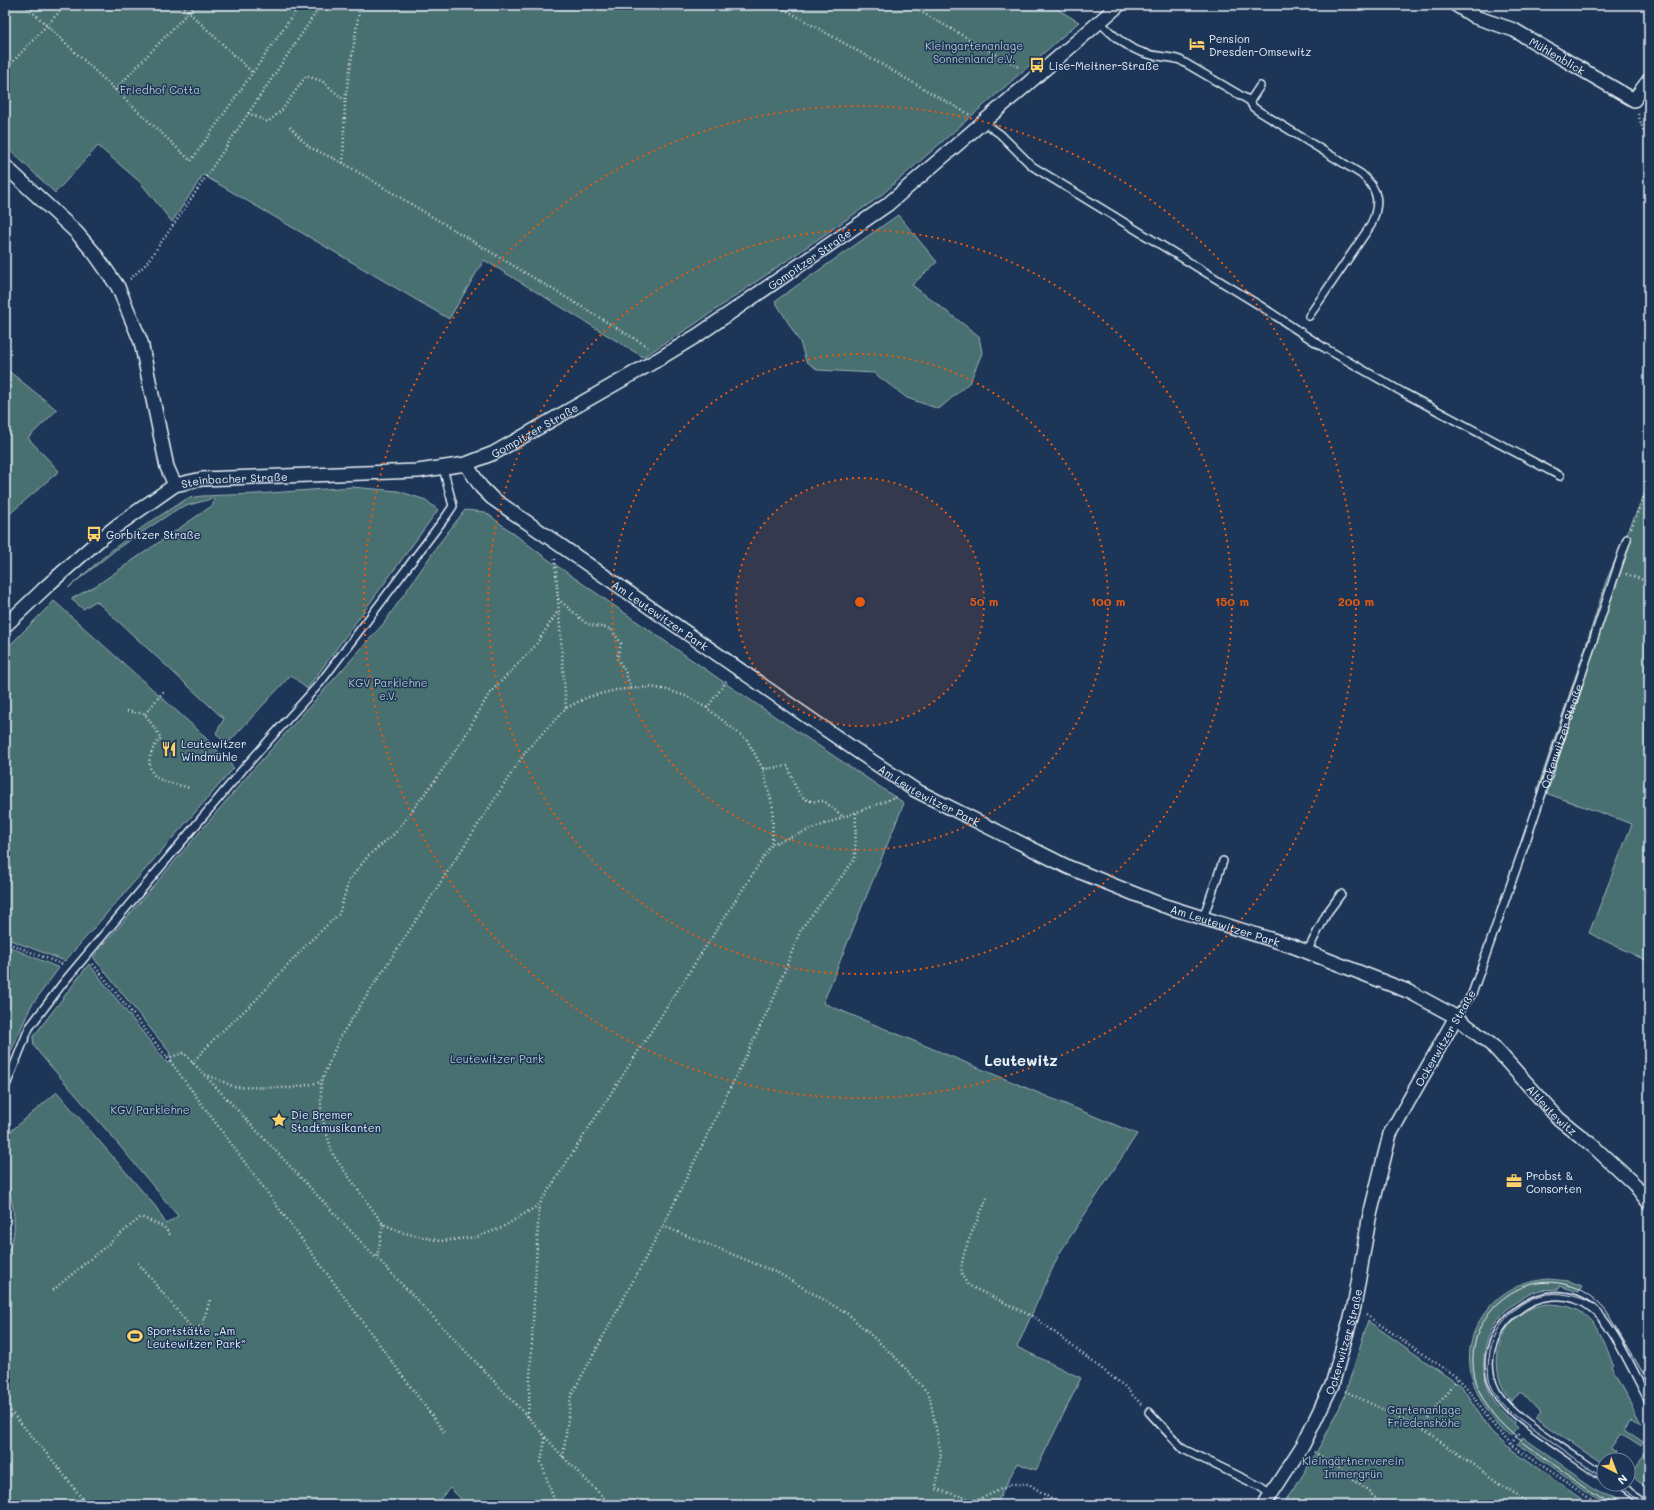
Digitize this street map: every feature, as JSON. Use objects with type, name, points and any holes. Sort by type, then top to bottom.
[{"type":"street","name":"Gompitzer Straße","points":[[466,464],[494,453],[520,440],[658,360],[705,330],[887,205],[1119,5]]},
{"type":"street","name":"Mühlenblick","points":[[1456,5],[1474,17],[1514,30],[1634,100]]},
{"type":"street","points":[[1634,100],[1649,80]]},
{"type":"street","points":[[5,166],[76,232],[95,254],[118,287],[141,342],[167,466],[175,485]]},
{"type":"street","name":"Steinbacher Straße","points":[[5,626],[48,585],[99,540],[175,485],[202,479],[418,471],[466,464]]},
{"type":"street","name":"Am Leutewitzer Park","points":[[466,464],[481,487],[492,498],[915,790],[1068,867],[1162,905],[1307,952],[1410,992],[1456,1017]]},
{"type":"street","name":"Altleutewitz","points":[[1456,1017],[1494,1047],[1559,1119],[1593,1146],[1635,1185],[1649,1203]]},
{"type":"street","name":"Ockerwitzer Straße","points":[[1268,1500],[1303,1445],[1332,1385],[1354,1308],[1369,1218],[1390,1134],[1456,1017]]},
{"type":"lane","points":[[1099,22],[1125,45],[1151,55],[1180,60],[1250,102],[1257,110],[1361,174],[1372,186],[1378,203],[1371,225],[1309,316]]},
{"type":"lane","points":[[1250,102],[1260,86]]},
{"type":"lane","points":[[983,122],[1000,134],[1032,166],[1259,305],[1323,347],[1404,393],[1560,476]]},
{"type":"lane","points":[[5,1088],[29,1028],[74,968],[244,768],[320,683],[447,515],[452,506],[443,468]]},
{"type":"lane","name":"Ockerwitzer Straße","points":[[1456,1017],[1472,994],[1527,838],[1627,540]]},
{"type":"lane","points":[[1203,918],[1223,861]]},
{"type":"lane","points":[[1307,952],[1340,894]]},
{"type":"lane","points":[[1596,1471],[1518,1417],[1503,1401],[1496,1390],[1490,1368],[1492,1346],[1505,1321],[1513,1312],[1534,1300],[1545,1297],[1563,1296],[1581,1301],[1593,1309],[1612,1334],[1649,1401]]},
{"type":"lane","points":[[1149,1412],[1183,1449],[1259,1486],[1268,1500]]},
{"type":"lane","points":[[1626,1492],[1645,1505]]},
{"type":"path","points":[[25,5],[191,161],[300,5]]},
{"type":"path","points":[[5,70],[66,5]]},
{"type":"path","points":[[181,5],[253,73]]},
{"type":"path","points":[[115,90],[195,5]]},
{"type":"path","points":[[118,287],[130,280],[146,264],[321,5]]},
{"type":"path","points":[[343,163],[345,101],[360,5]]},
{"type":"path","points":[[776,5],[983,122]]},
{"type":"path","points":[[909,5],[1020,68]]},
{"type":"path","points":[[248,113],[268,122],[282,110],[306,76],[322,81],[345,101]]},
{"type":"path","points":[[1634,100],[1649,148]]},
{"type":"path","points":[[290,127],[309,147],[343,163],[649,346],[658,360]]},
{"type":"path","points":[[1627,540],[1649,484]]},
{"type":"path","points":[[554,540],[566,708]]},
{"type":"path","points":[[1616,571],[1649,582]]},
{"type":"path","points":[[558,599],[587,624],[611,629],[621,643],[617,658],[626,671],[631,688]]},
{"type":"path","points":[[192,1062],[216,1037],[256,1000],[308,943],[340,914],[349,880],[369,855],[395,833],[439,775],[465,736],[489,694],[535,646],[558,611]]},
{"type":"path","points":[[707,708],[736,666]]},
{"type":"path","points":[[650,687],[668,690],[688,697],[707,708],[746,740],[763,769],[773,808],[772,844],[539,1205],[501,1228],[477,1237],[441,1241],[404,1233],[383,1224],[333,1155],[321,1114],[322,1082],[344,1030],[526,751],[566,708],[588,697],[616,690],[650,687]]},
{"type":"path","points":[[145,714],[164,691]]},
{"type":"path","points":[[127,711],[145,714],[161,738],[152,748],[149,762],[154,775],[163,780],[190,788]]},
{"type":"path","points":[[763,769],[788,766],[800,794],[810,801],[824,801],[843,817]]},
{"type":"path","points":[[772,844],[915,790]]},
{"type":"path","points":[[563,1457],[571,1396],[663,1226],[773,1000],[801,929],[855,859],[856,812]]},
{"type":"path","points":[[5,942],[74,968]]},
{"type":"path","points":[[85,954],[167,1058],[444,1432]]},
{"type":"path","points":[[167,1058],[184,1053],[528,1417],[545,1438],[610,1504]]},
{"type":"path","points":[[202,1073],[235,1087],[293,1088],[322,1082]]},
{"type":"path","points":[[5,1184],[10,1226],[9,1239],[5,1246]]},
{"type":"path","points":[[987,1198],[968,1242],[962,1263],[962,1275],[968,1285],[1036,1318],[1124,1386],[1149,1412]]},
{"type":"path","points":[[528,1417],[539,1205]]},
{"type":"path","points":[[53,1290],[140,1217],[164,1227],[171,1236]]},
{"type":"path","points":[[377,1258],[383,1224]]},
{"type":"path","points":[[663,1226],[778,1273],[848,1314],[895,1356],[929,1394],[941,1453],[936,1489],[976,1501],[1012,1484],[1029,1484],[1060,1505]]},
{"type":"path","points":[[138,1263],[195,1332],[202,1324],[210,1300]]},
{"type":"path","points":[[1354,1308],[1458,1378],[1468,1389],[1489,1420],[1511,1444],[1601,1505]]},
{"type":"path","points":[[1421,1428],[1458,1378]]},
{"type":"path","points":[[1332,1385],[1421,1428],[1530,1505]]},
{"type":"path","points":[[5,1405],[53,1461],[87,1505]]},
{"type":"path","points":[[545,1438],[541,1462],[556,1505]]},
{"type":"path","points":[[1303,1445],[1340,1468],[1384,1505]]},
{"type":"path","points":[[1539,1505],[1544,1500],[1550,1505]]},
{"type":"green space","points":[[5,5],[1050,5],[1079,22],[879,197],[692,326],[643,357],[484,260],[449,319],[203,175],[172,222],[140,182],[98,146],[55,193],[5,145]]},
{"type":"green space","points":[[898,215],[937,262],[912,285],[979,336],[982,353],[970,382],[939,409],[907,398],[874,373],[818,370],[806,361],[800,342],[775,301]]},
{"type":"green space","points":[[5,368],[57,410],[28,438],[59,471],[5,518]]},
{"type":"green space","points":[[1649,484],[1649,962],[1589,933],[1632,824],[1537,790],[1606,581]]},
{"type":"green space","points":[[352,487],[398,491],[426,500],[438,510],[307,689],[291,675],[228,743],[220,738],[216,733],[224,719],[96,601],[83,609],[71,599],[97,585],[213,505],[214,498],[179,508],[118,548],[68,588],[113,549],[147,524],[188,498]]},
{"type":"green space","points":[[465,510],[485,512],[546,558],[725,683],[904,803],[823,1003],[1137,1134],[1059,1254],[1017,1347],[1081,1378],[1036,1470],[1017,1463],[996,1505],[467,1505],[450,1488],[435,1505],[5,1505],[5,1256],[11,1246],[14,1223],[5,1164],[5,1136],[57,1092],[156,1207],[166,1224],[178,1216],[109,1133],[40,1054],[34,1046],[33,1037],[89,964],[167,1063],[172,1060],[169,1055],[170,1053],[93,957],[250,773],[384,623],[441,541]]},
{"type":"green space","points":[[54,601],[199,731],[234,768],[65,961],[5,938],[5,650]]},
{"type":"green space","points":[[5,945],[59,968],[31,1006],[5,1065]]},
{"type":"green space","points":[[1548,1279],[1569,1281],[1582,1286],[1578,1292],[1560,1286],[1559,1289],[1536,1291],[1521,1299],[1501,1316],[1488,1337],[1485,1349],[1485,1375],[1490,1393],[1502,1411],[1514,1422],[1513,1424],[1517,1428],[1510,1437],[1487,1410],[1478,1395],[1472,1379],[1470,1345],[1475,1329],[1485,1313],[1501,1296],[1521,1285]]},
{"type":"green space","points":[[1540,1305],[1562,1305],[1574,1309],[1584,1314],[1598,1329],[1613,1365],[1611,1367],[1641,1424],[1631,1419],[1624,1429],[1643,1442],[1641,1446],[1621,1433],[1610,1449],[1615,1452],[1596,1452],[1596,1460],[1535,1418],[1540,1412],[1521,1392],[1511,1401],[1503,1389],[1499,1377],[1497,1364],[1498,1350],[1508,1326],[1517,1317],[1529,1309]]},
{"type":"green space","name":"Gartenanlage Friedenshöhe","points":[[1368,1321],[1462,1387],[1490,1430],[1506,1446],[1590,1505],[1282,1505],[1300,1480],[1331,1426],[1344,1398]]},
{"type":"green space","points":[[1523,1437],[1596,1488],[1596,1492],[1602,1492],[1621,1505],[1608,1505],[1518,1445]]},
{"type":"green space","points":[[1649,1447],[1649,1489],[1636,1480],[1636,1464]]},
{"type":"tram line","points":[[1613,1505],[1526,1444],[1499,1421],[1493,1414],[1476,1382],[1473,1351],[1482,1323],[1500,1301],[1523,1287],[1551,1282],[1579,1290],[1606,1311],[1649,1383]]},
{"type":"tram line","points":[[1594,1305],[1586,1300],[1569,1295],[1554,1294],[1540,1296],[1527,1301],[1516,1308],[1498,1330],[1492,1344],[1488,1371],[1489,1380],[1495,1393],[1512,1413],[1596,1473]]},
{"type":"tram line","points":[[1623,1492],[1642,1505]]},
{"type":"place","name":"Pension Dresden-Omsewitz","points":[[1197,44]]},
{"type":"place","name":"Lise-Meitner-Straße","points":[[1037,65]]},
{"type":"place","name":"Gorbitzer Straße","points":[[94,534]]},
{"type":"place","name":"Leutewitzer Windmühle","points":[[169,749]]},
{"type":"place","name":"Die Bremer Stadtmusikanten","points":[[279,1120]]},
{"type":"place","name":"Probst & Consorten","points":[[1514,1181]]},
{"type":"place","name":"Sportstätte „Am Leutewitzer Park“","points":[[135,1336]]},
{"type":"district","name":"Leutewitz","points":[[1021,1060]]},
{"type":"park label","name":"Kleingartenanlage Sonnenland e.V.","points":[[974,51]]},
{"type":"park label","name":"Friedhof Cotta","points":[[160,89]]},
{"type":"park label","name":"KGV Parklehne e.V.","points":[[388,688]]},
{"type":"park label","name":"Leutewitzer Park","points":[[497,1058]]},
{"type":"park label","name":"KGV Parklehne","points":[[150,1109]]},
{"type":"park label","name":"Kleingärtnerverein Immergrün","points":[[1353,1466]]}]
